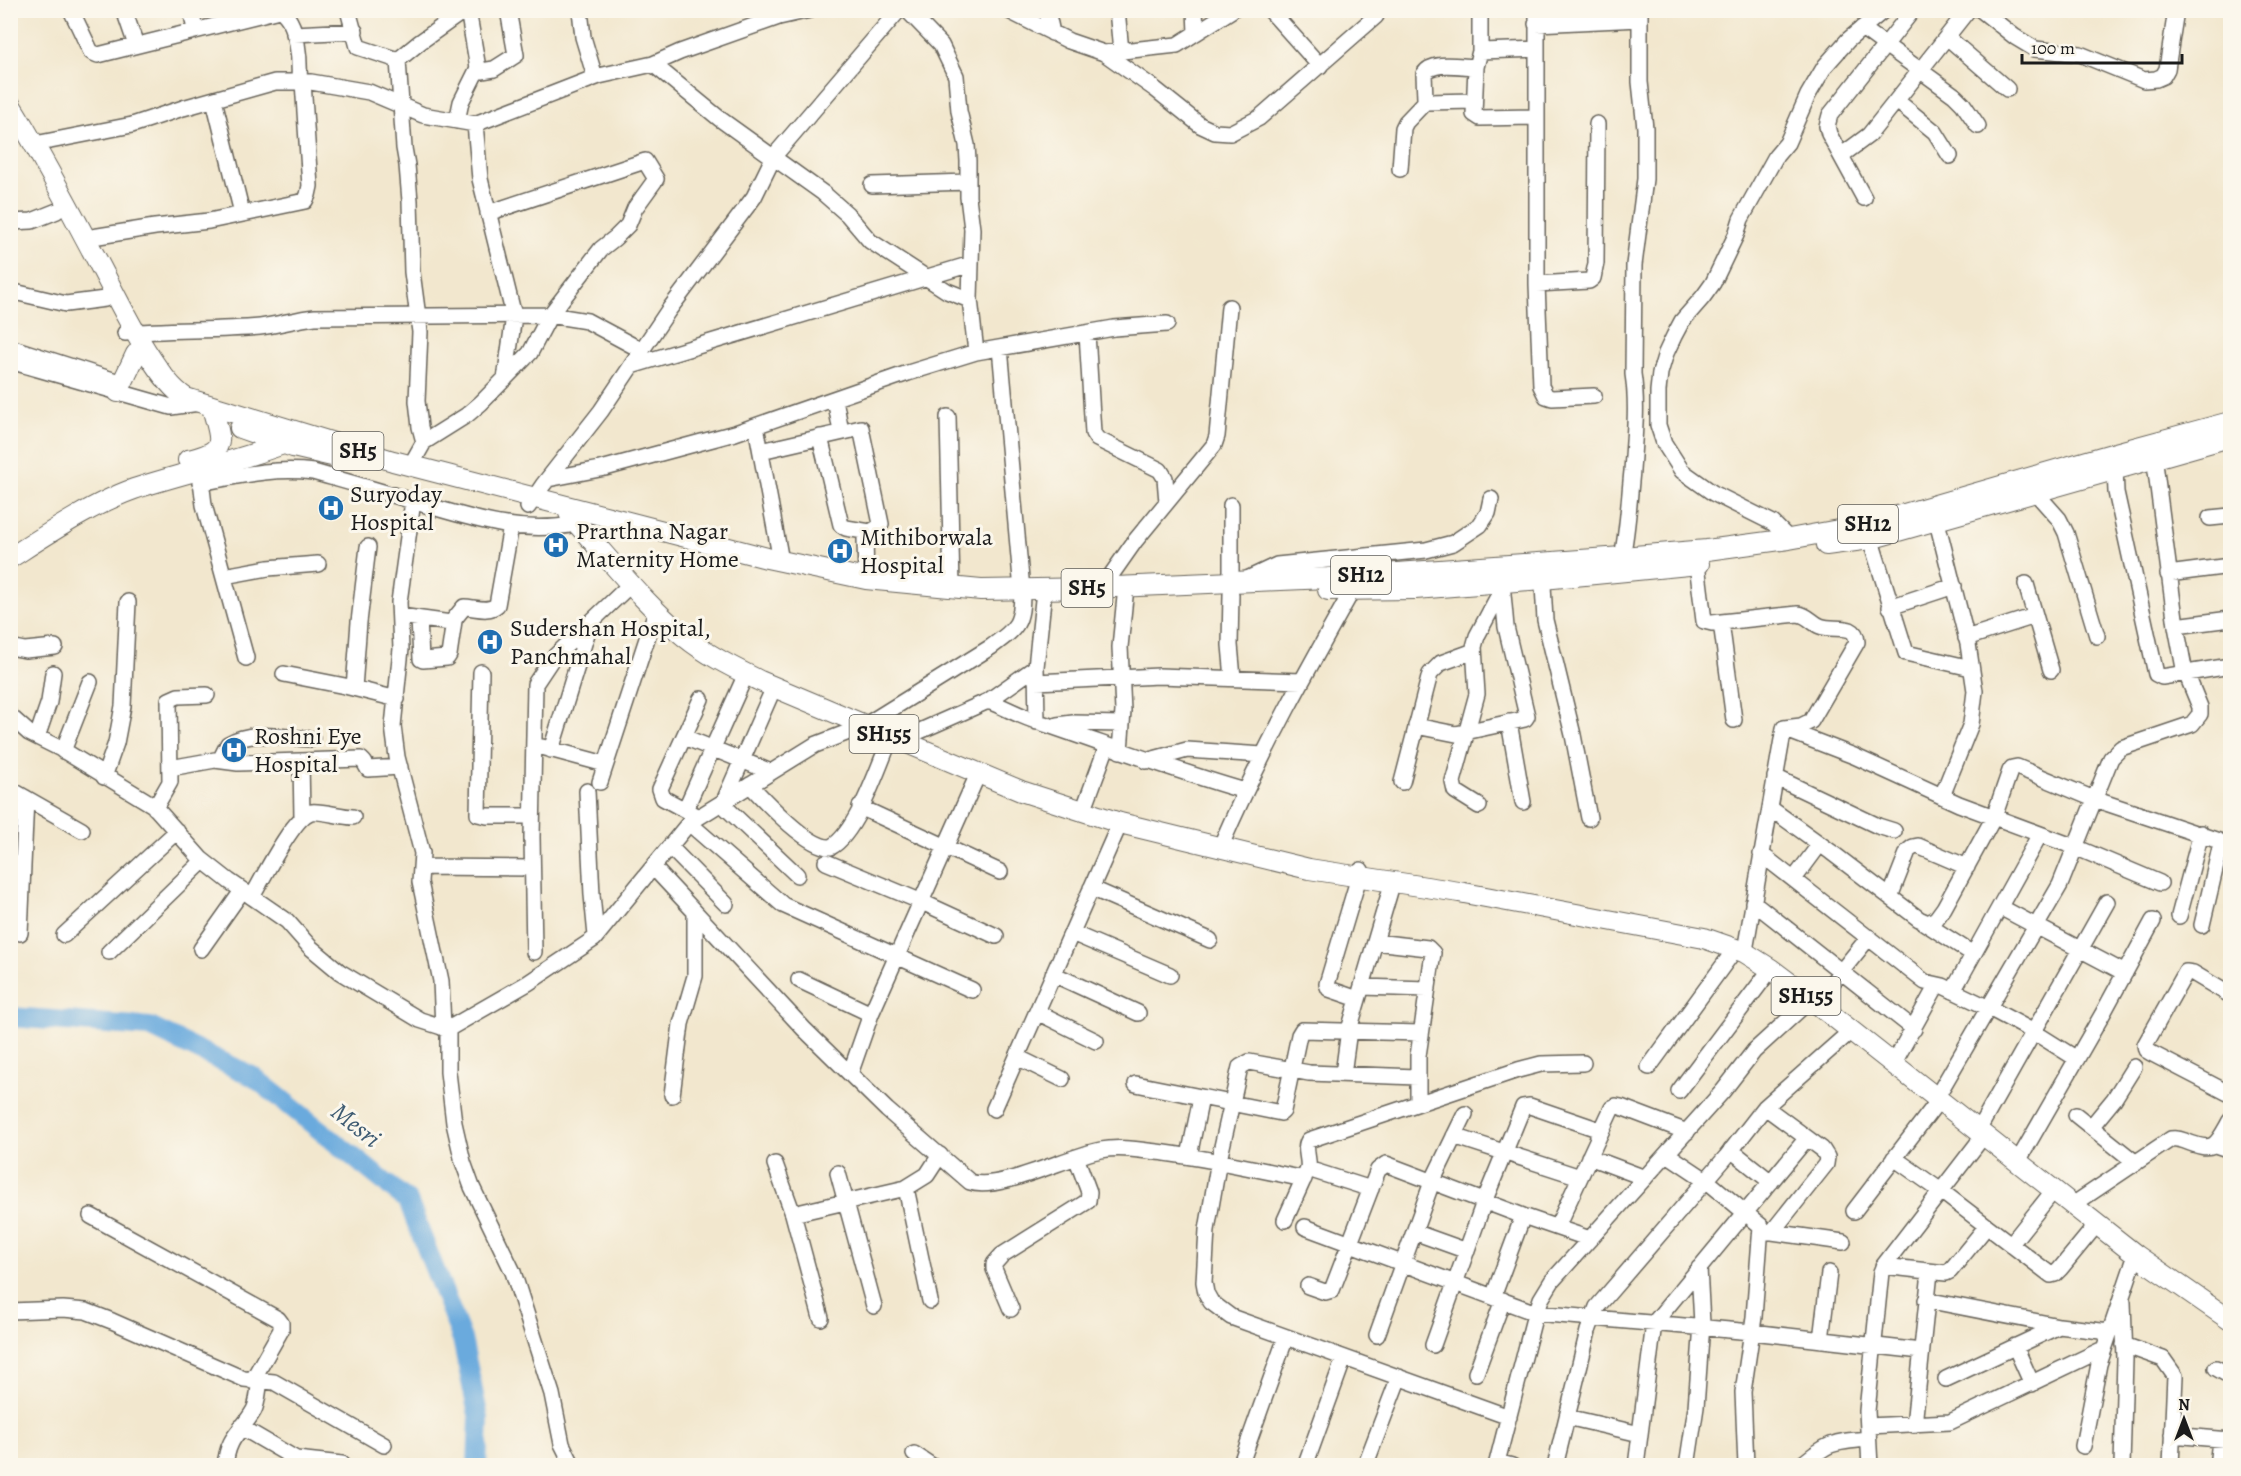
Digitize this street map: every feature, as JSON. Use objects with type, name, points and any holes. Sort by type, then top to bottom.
[{"type":"main road","points":[[10,104],[35,144],[86,238],[130,333],[136,354],[156,386],[194,405],[290,441],[407,474],[531,502],[729,562],[833,587],[904,597],[968,601],[1022,595],[1044,600],[1125,597],[1235,586],[1279,592],[1357,582],[1415,589],[1500,576]]},
{"type":"main road","points":[[10,126],[105,299],[172,387],[194,405],[220,440],[213,452],[122,480],[44,522],[10,544]]},
{"type":"main road","points":[[119,388],[136,354]]},
{"type":"main road","name":"SH12","points":[[1308,579],[1357,582],[1414,571],[1500,576],[1622,557],[1868,532],[2153,450],[2230,422]]},
{"type":"main road","points":[[1935,514],[2035,492],[2115,468],[2153,450],[2230,437]]},
{"type":"main road","points":[[10,558],[40,539],[132,490],[200,476],[290,441]]},
{"type":"main road","name":"SH5","points":[[290,441],[411,465],[531,502]]},
{"type":"main road","name":"SH5","points":[[580,517],[866,579],[1022,595],[1102,588],[1235,586],[1308,579]]},
{"type":"main road","name":"SH155","points":[[580,517],[656,611],[686,638],[728,666],[774,687],[869,723],[911,735],[1008,775],[1086,803],[1265,855]]},
{"type":"main road","name":"SH155","points":[[580,517],[675,620],[700,639],[735,660],[869,723],[891,737],[1021,791],[1120,823],[1297,863],[1360,873],[1473,885],[1710,933],[1764,956],[1834,1014],[1896,1059],[1939,1096]]},
{"type":"main road","points":[[1542,571],[1697,564],[1868,532]]},
{"type":"main road","name":"SH155","points":[[1360,873],[1741,947],[1815,999]]},
{"type":"main road","name":"SH155","points":[[1834,1014],[1851,1031],[1983,1130],[2136,1255],[2230,1320]]},
{"type":"main road","name":"SH155","points":[[1983,1130],[2230,1308]]},
{"type":"street","points":[[71,10],[91,51],[95,54],[255,13],[279,10],[285,14],[300,55],[310,186],[304,201],[209,221],[155,226],[86,238]]},
{"type":"street","points":[[124,10],[136,45]]},
{"type":"street","points":[[190,10],[195,30]]},
{"type":"street","points":[[348,10],[361,49],[398,60]]},
{"type":"street","points":[[398,60],[451,15],[466,10],[478,68],[461,102],[457,121]]},
{"type":"street","points":[[478,68],[482,71],[494,69],[516,55],[508,10]]},
{"type":"street","points":[[580,10],[582,37],[595,78]]},
{"type":"street","points":[[35,144],[132,125],[275,82],[301,82],[369,92],[423,115],[475,124],[595,78],[653,64],[680,52],[779,17],[810,10]]},
{"type":"street","points":[[531,502],[601,411],[668,310],[754,197],[774,156],[899,10]]},
{"type":"street","points":[[907,10],[941,45],[956,76],[959,111],[967,145],[972,229],[970,300],[976,352]]},
{"type":"street","points":[[1007,10],[1069,41],[1104,53],[1155,88],[1200,125],[1215,132],[1230,133],[1259,118],[1376,16]]},
{"type":"street","points":[[1047,10],[1052,33]]},
{"type":"street","points":[[1117,10],[1120,51]]},
{"type":"street","points":[[1195,10],[1196,33]]},
{"type":"street","points":[[1104,53],[1178,45],[1232,10]]},
{"type":"street","points":[[1270,10],[1320,66]]},
{"type":"street","points":[[1480,10],[1480,51],[1476,67],[1474,114],[1480,118],[1537,117]]},
{"type":"street","points":[[1789,539],[1773,523],[1713,493],[1682,471],[1664,442],[1658,425],[1658,391],[1666,353],[1674,336],[1682,321],[1713,283],[1741,219],[1776,156],[1786,143],[1808,94],[1826,66],[1848,40],[1884,10]]},
{"type":"street","points":[[1864,198],[1829,134],[1828,120],[1913,10]]},
{"type":"street","points":[[1842,155],[1869,135],[1968,10]]},
{"type":"street","points":[[1981,10],[2015,37],[2035,49],[2080,54],[2144,80],[2156,80],[2168,69],[2176,10]]},
{"type":"street","points":[[1594,396],[1552,398],[1545,396],[1542,392],[1537,284],[1537,17],[1640,15],[1640,82],[1645,128],[1645,179],[1634,265],[1635,439],[1627,532],[1622,557]]},
{"type":"street","points":[[1862,28],[1959,99],[1978,126]]},
{"type":"street","points":[[294,34],[354,31]]},
{"type":"street","points":[[1947,37],[2007,89]]},
{"type":"street","points":[[1480,51],[1537,49]]},
{"type":"street","points":[[398,60],[404,148],[410,192],[412,272],[420,332],[417,401],[424,442]]},
{"type":"street","points":[[653,64],[720,119],[774,156],[842,209],[870,241],[947,291],[970,300]]},
{"type":"street","points":[[1400,169],[1403,128],[1426,101],[1424,74],[1429,68],[1476,67]]},
{"type":"street","points":[[214,100],[243,213]]},
{"type":"street","points":[[1426,101],[1430,103],[1474,101]]},
{"type":"street","points":[[1897,101],[1935,132],[1950,156]]},
{"type":"street","points":[[475,124],[480,179],[514,316],[506,378]]},
{"type":"street","points":[[1537,284],[1589,281],[1593,278],[1596,263],[1597,124]]},
{"type":"street","points":[[411,465],[424,442],[466,415],[495,391],[530,353],[550,315],[601,249],[628,225],[636,208],[656,178],[645,161],[489,213]]},
{"type":"street","points":[[872,185],[968,182]]},
{"type":"street","points":[[10,222],[32,220],[57,211]]},
{"type":"street","points":[[631,366],[971,264]]},
{"type":"street","points":[[10,291],[66,304],[105,299]]},
{"type":"street","points":[[1102,588],[1135,541],[1214,444],[1229,307]]},
{"type":"street","points":[[130,333],[170,329],[246,328],[315,317],[550,315],[587,321],[641,350]]},
{"type":"street","points":[[548,479],[605,468],[756,426],[976,352],[1114,328],[1167,324]]},
{"type":"street","points":[[1087,333],[1093,434],[1097,439],[1160,470],[1165,478],[1167,502]]},
{"type":"street","points":[[10,347],[171,407],[194,405]]},
{"type":"street","points":[[691,817],[723,802],[815,745],[869,723],[1010,633],[1022,614],[1022,595],[1000,348]]},
{"type":"street","points":[[10,361],[119,388]]},
{"type":"street","points":[[835,399],[841,432]]},
{"type":"street","points":[[948,417],[952,588]]},
{"type":"street","points":[[756,426],[781,561]]},
{"type":"street","points":[[761,451],[820,436],[841,432],[858,427],[863,430],[881,524],[879,527],[870,531],[846,528],[841,525],[820,436]]},
{"type":"street","points":[[288,469],[290,441]]},
{"type":"street","points":[[1854,1211],[1939,1096],[2060,885],[2115,752],[2192,724],[2197,720],[2200,707],[2186,673],[2176,626],[2153,450]]},
{"type":"street","points":[[2115,468],[2116,492],[2156,674],[2162,677],[2230,666]]},
{"type":"street","points":[[246,658],[204,505],[200,476],[288,469],[313,472],[478,520],[531,529],[553,528],[580,517]]},
{"type":"street","points":[[2035,492],[2059,519],[2066,533],[2097,636]]},
{"type":"street","points":[[1235,586],[1277,565],[1426,550],[1453,543],[1480,525],[1488,513],[1491,499]]},
{"type":"street","points":[[413,501],[399,602],[401,649],[393,726],[400,767],[422,853],[420,882],[441,981],[453,1113],[463,1162],[472,1187],[513,1272],[552,1394],[562,1444],[573,1466]]},
{"type":"street","points":[[1231,505],[1235,586],[1230,645],[1233,678]]},
{"type":"street","points":[[1935,514],[1966,638],[1975,691],[1974,712],[1942,796]]},
{"type":"street","points":[[2210,518],[2230,516]]},
{"type":"street","points":[[419,619],[421,658],[423,660],[447,658],[454,621],[464,607],[490,610],[496,605],[511,526]]},
{"type":"street","points":[[866,579],[865,539],[870,531]]},
{"type":"street","points":[[1868,532],[1905,653],[1971,668]]},
{"type":"street","points":[[354,688],[368,547]]},
{"type":"street","points":[[224,576],[268,568],[318,564]]},
{"type":"street","points":[[1697,564],[1703,618],[1707,623],[1798,614],[1808,616],[1822,627],[1844,628],[1856,634],[1857,642],[1811,721],[1784,729]]},
{"type":"street","points":[[2168,574],[2230,566]]},
{"type":"street","points":[[1542,571],[1548,638],[1573,735],[1589,818]]},
{"type":"street","points":[[1479,806],[1453,788],[1477,694],[1474,651],[1477,636],[1500,576]]},
{"type":"street","points":[[1416,726],[1456,734],[1525,719],[1528,712],[1506,627],[1500,576]]},
{"type":"street","points":[[1223,841],[1263,755],[1357,582]]},
{"type":"street","points":[[534,952],[532,816],[535,684],[551,660],[632,584]]},
{"type":"street","points":[[2026,584],[2050,670]]},
{"type":"street","points":[[1890,607],[1954,586]]},
{"type":"street","points":[[1086,803],[1122,724],[1123,678],[1120,647],[1125,597]]},
{"type":"street","points":[[1044,600],[1036,675],[1044,724]]},
{"type":"street","points":[[104,777],[116,742],[123,706],[128,602]]},
{"type":"street","points":[[596,936],[592,895],[593,787],[605,764],[656,611]]},
{"type":"street","points":[[400,616],[445,623],[454,621]]},
{"type":"street","points":[[1966,638],[2035,616]]},
{"type":"street","points":[[2176,626],[2230,619]]},
{"type":"street","points":[[1721,622],[1734,720]]},
{"type":"street","points":[[551,750],[590,623]]},
{"type":"street","points":[[10,647],[25,650],[55,647]]},
{"type":"street","points":[[1402,782],[1430,674],[1436,667],[1474,651]]},
{"type":"street","points":[[481,672],[478,814],[532,816]]},
{"type":"street","points":[[37,737],[49,702],[53,673]]},
{"type":"street","points":[[284,674],[397,699]]},
{"type":"street","points":[[10,716],[29,734],[138,795],[155,808],[203,861],[287,921],[310,947],[340,972],[420,1020],[445,1029],[528,983],[596,936],[654,868],[691,817],[712,750],[746,674]]},
{"type":"street","points":[[911,735],[988,701],[1036,675],[1302,681]]},
{"type":"street","points":[[63,751],[90,682]]},
{"type":"street","points":[[723,802],[774,687]]},
{"type":"street","points":[[155,808],[169,786],[169,700],[178,696],[207,695]]},
{"type":"street","points":[[701,699],[660,789],[660,795],[691,817],[783,905],[972,990]]},
{"type":"street","points":[[988,701],[1146,761],[1245,791]]},
{"type":"street","points":[[1509,722],[1523,802]]},
{"type":"street","points":[[1044,724],[1122,724]]},
{"type":"street","points":[[1649,1067],[1741,947],[1753,902],[1784,729]]},
{"type":"street","points":[[1784,729],[1854,756],[1942,796],[2075,847],[2160,883]]},
{"type":"street","points":[[220,760],[228,744],[245,738],[273,735],[312,739]]},
{"type":"street","points":[[684,737],[771,772]]},
{"type":"street","points":[[750,785],[772,809],[816,845],[825,848],[836,844],[845,836],[891,737]]},
{"type":"street","points":[[533,745],[605,764]]},
{"type":"street","points":[[1146,761],[1186,750],[1263,755]]},
{"type":"street","points":[[170,768],[220,760],[238,763],[361,759],[368,769],[400,767]]},
{"type":"street","points":[[301,761],[302,818]]},
{"type":"street","points":[[1923,922],[1932,922],[1936,919],[1994,817],[2010,771],[2014,767],[2094,799],[2216,838],[2220,844],[2202,925]]},
{"type":"street","points":[[850,1074],[871,1014],[978,774]]},
{"type":"street","points":[[1776,777],[1878,826],[1894,831]]},
{"type":"street","points":[[10,789],[82,830]]},
{"type":"street","points":[[20,933],[26,798]]},
{"type":"street","points":[[723,802],[797,875]]},
{"type":"street","points":[[860,807],[1000,872]]},
{"type":"street","points":[[1770,808],[1923,922],[1974,954]]},
{"type":"street","points":[[201,949],[247,894],[302,818],[312,812],[353,817]]},
{"type":"street","points":[[994,1109],[1120,823]]},
{"type":"street","points":[[64,935],[177,831]]},
{"type":"street","points":[[2179,916],[2202,833]]},
{"type":"street","points":[[1953,991],[2040,834]]},
{"type":"street","points":[[1794,879],[1820,844]]},
{"type":"street","points":[[1890,897],[1908,851],[1913,847],[1918,846],[1966,867]]},
{"type":"street","points":[[670,847],[726,904]]},
{"type":"street","points":[[1761,854],[1925,982],[1953,991],[1989,1008],[2077,1059]]},
{"type":"street","points":[[109,952],[203,861]]},
{"type":"street","points":[[826,862],[996,936]]},
{"type":"street","points":[[421,867],[532,868]]},
{"type":"street","points":[[654,868],[804,1029],[887,1110],[970,1182],[986,1185],[1101,1150],[1122,1148],[1306,1174],[1371,1189]]},
{"type":"street","points":[[1360,873],[1327,984],[1329,989],[1360,993],[1428,989]]},
{"type":"street","points":[[1343,1074],[1349,1030],[1393,881]]},
{"type":"street","points":[[1091,888],[1210,940]]},
{"type":"street","points":[[1753,902],[1914,1029]]},
{"type":"street","points":[[1870,1466],[1868,1433],[1873,1346],[1878,1284],[1883,1266],[1941,1191],[1983,1130],[2034,1032],[2107,902]]},
{"type":"street","points":[[2000,907],[2125,974]]},
{"type":"street","points":[[672,1095],[681,1024],[695,976],[695,914]]},
{"type":"street","points":[[2021,1156],[2153,921]]},
{"type":"street","points":[[1071,933],[1170,975]]},
{"type":"street","points":[[1502,1464],[1509,1417],[1536,1313],[1552,1281],[1687,1132],[1754,1051],[1815,999],[1842,972],[1869,937]]},
{"type":"street","points":[[1375,942],[1431,950],[1433,958],[1421,1033],[1417,1077],[1418,1103]]},
{"type":"street","points":[[1679,1091],[1771,969]]},
{"type":"street","points":[[2230,995],[2193,973],[2186,972],[2145,1045],[2146,1050],[2151,1053],[2230,1094]]},
{"type":"street","points":[[1053,974],[1138,1013]]},
{"type":"street","points":[[799,980],[871,1014]]},
{"type":"street","points":[[1896,1059],[1937,985]]},
{"type":"street","points":[[1036,1012],[1096,1041]]},
{"type":"street","points":[[1136,1084],[1281,1113],[1302,1030],[1421,1033]]},
{"type":"street","points":[[1555,1466],[1592,1318],[1605,1296],[1706,1180],[1765,1107],[1851,1031]]},
{"type":"street","points":[[1017,1057],[1062,1079]]},
{"type":"street","points":[[1417,1077],[1343,1074],[1293,1070],[1257,1063],[1243,1064],[1237,1073],[1230,1104],[1207,1230],[1204,1282],[1206,1293],[1218,1309],[1231,1317],[1509,1417]]},
{"type":"street","points":[[1285,1220],[1306,1174],[1309,1162],[1306,1147],[1309,1140],[1541,1064],[1583,1063]]},
{"type":"street","points":[[2091,1127],[2114,1099],[2134,1067]]},
{"type":"street","points":[[1189,1156],[1201,1098]]},
{"type":"street","points":[[1433,1345],[1484,1202],[1520,1111],[1526,1106],[1600,1130]]},
{"type":"street","points":[[1557,1227],[1608,1112],[1616,1106],[1687,1132]]},
{"type":"street","points":[[1746,1466],[1743,1392],[1767,1231],[1826,1164],[1826,1153],[1765,1107]]},
{"type":"street","points":[[1377,1335],[1432,1182],[1465,1114]]},
{"type":"street","points":[[2076,1114],[2136,1163]]},
{"type":"street","points":[[2080,1200],[2175,1138],[2207,1148],[2215,1145],[2230,1120]]},
{"type":"street","points":[[1454,1136],[1580,1177]]},
{"type":"street","points":[[1636,1466],[1654,1323],[1806,1138]]},
{"type":"street","points":[[2215,1145],[2230,1150]]},
{"type":"street","points":[[793,1214],[906,1188],[927,1175],[934,1150]]},
{"type":"street","points":[[1731,1150],[1771,1182]]},
{"type":"street","points":[[1667,1154],[1706,1180],[1767,1231],[1843,1242]]},
{"type":"street","points":[[1011,1309],[994,1264],[1002,1255],[1088,1201],[1089,1192],[1076,1157]]},
{"type":"street","points":[[1589,1157],[1646,1178]]},
{"type":"street","points":[[1894,1158],[1941,1191],[2047,1273],[2055,1274],[2097,1224]]},
{"type":"street","points":[[775,1164],[793,1214],[821,1318]]},
{"type":"street","points":[[1308,1286],[1325,1292],[1332,1290],[1378,1170],[1386,1164],[1484,1202],[1590,1239]]},
{"type":"street","points":[[838,1173],[874,1306]]},
{"type":"street","points":[[906,1188],[930,1301]]},
{"type":"street","points":[[2011,1244],[2054,1190]]},
{"type":"street","points":[[91,1216],[278,1319],[281,1323],[281,1330],[256,1381],[255,1406],[228,1447],[225,1466]]},
{"type":"street","points":[[1476,1373],[1523,1216]]},
{"type":"street","points":[[1883,1266],[1940,1274],[1950,1271],[1987,1226]]},
{"type":"street","points":[[1305,1227],[1536,1313],[1752,1332],[1921,1351]]},
{"type":"street","points":[[1414,1232],[1467,1251]]},
{"type":"street","points":[[2083,1446],[2098,1364],[2136,1255]]},
{"type":"street","points":[[1687,1466],[1696,1407],[1701,1328],[1699,1268]]},
{"type":"street","points":[[1914,1425],[1930,1272]]},
{"type":"street","points":[[1821,1340],[1829,1273]]},
{"type":"street","points":[[2122,1293],[2124,1346],[2122,1466]]},
{"type":"street","points":[[1926,1300],[2059,1326],[2109,1332]]},
{"type":"street","points":[[10,1311],[63,1309],[86,1311],[235,1376],[274,1382],[384,1444]]},
{"type":"street","points":[[1946,1379],[2059,1326]]},
{"type":"street","points":[[1240,1466],[1287,1337]]},
{"type":"street","points":[[2015,1346],[2032,1384]]},
{"type":"street","points":[[2124,1346],[2163,1359],[2175,1376],[2170,1466]]},
{"type":"street","points":[[1800,1466],[1823,1447],[1868,1433],[1914,1425],[1950,1422],[2103,1349]]},
{"type":"street","points":[[1305,1466],[1344,1358]]},
{"type":"street","points":[[2216,1368],[2230,1376]]},
{"type":"street","points":[[1365,1466],[1399,1377]]},
{"type":"street","points":[[1567,1417],[1640,1434]]},
{"type":"street","points":[[240,1427],[296,1459],[342,1464]]},
{"type":"street","points":[[2172,1435],[2230,1439]]},
{"type":"street","points":[[2217,1466],[2219,1449],[2230,1439]]},
{"type":"street","points":[[914,1454],[932,1466]]},
{"type":"waterway","name":"Mesri","points":[[10,1017],[150,1027],[254,1077],[408,1201],[462,1339],[479,1419],[477,1466]]},
{"type":"place","name":"Suryoday Hospital","points":[[331,508]]},
{"type":"place","name":"Prarthna Nagar Maternity Home","points":[[556,545]]},
{"type":"place","name":"Mithiborwala Hospital","points":[[840,551]]},
{"type":"place","name":"Sudershan Hospital, Panchmahal","points":[[490,642]]},
{"type":"place","name":"Roshni Eye Hospital","points":[[234,750]]}]
